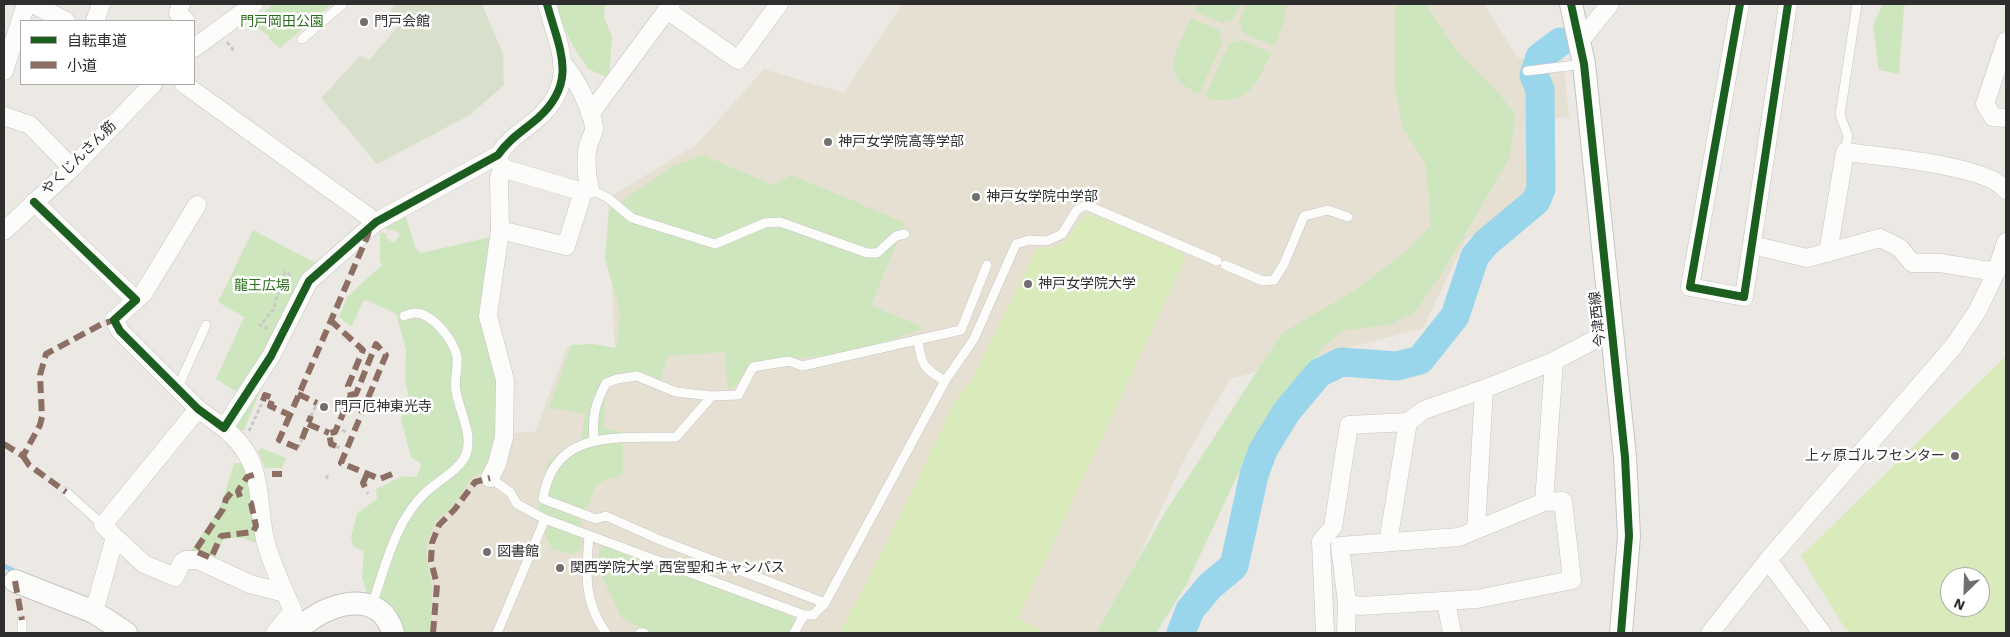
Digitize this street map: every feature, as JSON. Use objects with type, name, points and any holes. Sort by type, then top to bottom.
[{"type":"street","points":[[4,71],[8,44],[26,4]]},
{"type":"street","points":[[33,4],[57,13]]},
{"type":"street","points":[[95,20],[101,4]]},
{"type":"street","points":[[181,4],[178,13],[185,20]]},
{"type":"street","points":[[197,39],[254,4]]},
{"type":"street","points":[[490,478],[497,464],[504,437],[505,380],[488,316],[500,230],[500,161],[507,142],[538,117],[556,98],[562,82],[564,65],[547,4]]},
{"type":"street","points":[[590,114],[669,7],[738,60],[779,4]]},
{"type":"street","name":"今津西線","points":[[1571,4],[1584,64],[1625,457],[1629,536],[1621,633]]},
{"type":"street","points":[[1580,41],[1610,4]]},
{"type":"street","points":[[1740,4],[1690,287],[1744,297],[1788,4]]},
{"type":"street","points":[[2006,41],[1985,104],[1993,117],[2006,118]]},
{"type":"street","points":[[500,230],[566,246],[587,190],[585,171],[588,146],[594,129],[590,114],[572,74],[564,65]]},
{"type":"street","name":"やくじんさん筋","points":[[4,231],[72,168],[152,85]]},
{"type":"street","points":[[185,85],[376,222]]},
{"type":"street","points":[[4,116],[30,125],[72,168]]},
{"type":"street","points":[[1828,253],[1845,152],[1914,160],[1975,173],[2002,185],[2006,190]]},
{"type":"street","points":[[227,430],[271,356],[309,281],[376,222],[500,161],[587,190]]},
{"type":"street","points":[[34,202],[136,300]]},
{"type":"street","points":[[197,205],[143,294],[114,320],[120,331],[177,389],[198,409],[227,430],[251,460],[258,483],[265,540],[293,611],[275,633]]},
{"type":"street","points":[[1752,245],[1807,258],[1880,238],[1900,248],[1912,263],[1940,263],[1996,272]]},
{"type":"street","points":[[1710,633],[1768,560],[1953,347],[1978,310],[1996,272],[2006,242]]},
{"type":"street","points":[[1325,633],[1321,540],[1333,527],[1349,425],[1408,422],[1424,410],[1484,389],[1554,361],[1611,330]]},
{"type":"street","points":[[1544,502],[1554,361]]},
{"type":"street","points":[[1476,530],[1484,389]]},
{"type":"street","points":[[94,612],[109,531],[198,409]]},
{"type":"street","points":[[1388,542],[1408,422]]},
{"type":"street","points":[[1346,633],[1348,603],[1340,546],[1459,537],[1544,502],[1563,501],[1572,580],[1477,599],[1360,606],[1348,603]]},
{"type":"street","points":[[109,531],[144,564],[175,577],[182,562],[198,560],[250,584],[285,592]]},
{"type":"street","points":[[1768,560],[1822,633]]},
{"type":"street","points":[[9,578],[94,612],[126,633]]},
{"type":"street","points":[[1446,601],[1452,633]]},
{"type":"street","points":[[293,633],[319,614],[339,606],[355,603],[372,606],[384,614],[393,633]]},
{"type":"lane","points":[[302,38],[343,4]]},
{"type":"lane","points":[[1845,152],[1848,136],[1840,115],[1857,4]]},
{"type":"lane","points":[[1527,70],[1584,64]]},
{"type":"lane","points":[[587,190],[608,198],[632,218],[715,244],[765,223],[780,222],[867,253],[877,253],[896,236],[905,234]]},
{"type":"lane","points":[[490,478],[510,492],[516,504],[545,519],[804,615],[813,615],[825,603],[945,381],[974,339],[1016,244],[1029,240],[1047,241],[1062,234],[1077,210],[1086,205],[1263,281],[1274,280],[1284,264],[1304,216],[1328,210],[1348,217]]},
{"type":"lane","points":[[960,330],[987,265]]},
{"type":"lane","points":[[372,606],[396,538],[410,510],[424,494],[464,460],[468,450],[468,437],[456,390],[457,359],[454,347],[444,332],[428,317],[415,313],[404,316]]},
{"type":"lane","points":[[177,389],[206,325]]},
{"type":"lane","points":[[594,440],[592,421],[597,401],[606,383],[617,379],[637,376],[676,392],[712,396],[738,395],[752,367],[789,361],[802,366],[960,330],[974,339]]},
{"type":"lane","points":[[918,340],[925,369],[945,381]]},
{"type":"lane","points":[[712,396],[676,437],[594,440],[568,451],[554,466],[545,485],[543,499],[596,519],[606,516],[660,540],[825,603]]},
{"type":"lane","points":[[66,492],[109,531]]},
{"type":"lane","points":[[497,633],[545,519]]},
{"type":"lane","points":[[589,536],[586,576],[590,604],[606,633]]},
{"type":"lane","points":[[794,633],[804,615]]},
{"type":"lane","points":[[22,620],[22,633]]},
{"type":"path","points":[[229,45],[234,51]]},
{"type":"path","points":[[264,327],[260,325],[273,310],[285,272],[288,273]]},
{"type":"path","points":[[227,430],[248,434],[263,401]]},
{"type":"path","points":[[311,416],[317,403]]},
{"type":"path","points":[[342,430],[348,433]]},
{"type":"path","points":[[298,448],[302,439]]},
{"type":"path","points":[[336,446],[341,449]]},
{"type":"shaded area","name":"神戸女学院大学","points":[[902,4],[1484,4],[1517,57],[1542,62],[1562,47],[1569,117],[1538,120],[1538,203],[1466,239],[1423,328],[1230,379],[1185,458],[1103,633],[421,633],[420,545],[437,514],[471,474],[497,472],[511,433],[535,432],[567,347],[615,356],[608,198],[697,144],[764,69],[844,93]]},
{"type":"green space","name":"門戸岡田公園","points":[[273,4],[332,4],[280,48],[270,40],[268,35],[250,24]]},
{"type":"green space","points":[[395,4],[482,4],[503,54],[504,85],[470,115],[377,164],[321,98],[360,56],[369,60],[401,23],[390,11]]},
{"type":"green space","points":[[553,4],[605,4],[604,17],[612,37],[609,78],[588,69],[553,9]]},
{"type":"green space","points":[[1198,4],[1240,4],[1233,20],[1225,21],[1223,24],[1195,11]]},
{"type":"green space","points":[[1247,4],[1287,4],[1284,22],[1274,46],[1243,33],[1239,22]]},
{"type":"green space","points":[[1395,4],[1425,4],[1459,54],[1515,113],[1510,157],[1441,275],[1414,313],[1391,324],[1342,331],[1324,346],[1246,457],[1186,585],[1156,633],[1096,633],[1166,511],[1282,333],[1357,289],[1406,251],[1431,225],[1426,165],[1403,128],[1395,90]]},
{"type":"green space","points":[[1883,4],[1906,4],[1904,8],[1899,74],[1879,70],[1873,25]]},
{"type":"green space","points":[[1191,18],[1221,31],[1219,35],[1223,41],[1199,94],[1186,87],[1178,78],[1175,70],[1174,60]]},
{"type":"green space","points":[[1239,39],[1271,53],[1261,75],[1249,91],[1242,96],[1222,100],[1208,99],[1206,94],[1230,42],[1237,42]]},
{"type":"green space","points":[[703,155],[773,185],[792,175],[905,223],[871,305],[924,328],[864,350],[765,363],[728,391],[725,352],[668,356],[660,380],[606,380],[604,428],[623,432],[623,474],[599,483],[595,488],[582,519],[581,549],[573,554],[552,549],[536,516],[547,463],[560,452],[580,442],[585,414],[549,408],[571,345],[593,344],[617,348],[620,312],[605,258],[609,210],[673,166]]},
{"type":"green space","points":[[405,215],[416,249],[421,253],[491,237],[487,271],[500,375],[499,435],[488,470],[471,478],[461,495],[446,513],[436,520],[427,542],[426,554],[432,588],[431,625],[428,633],[400,633],[367,595],[362,577],[364,552],[353,546],[351,537],[357,514],[377,499],[376,489],[403,476],[417,477],[421,464],[411,457],[401,420],[408,394],[405,379],[406,350],[396,314],[367,300],[363,301],[352,326],[339,317],[347,297],[383,264],[380,262],[380,235],[382,232],[387,235],[386,238],[394,243],[400,234],[392,229],[390,231],[385,228],[387,224]]},
{"type":"green space","points":[[1095,215],[1183,253],[1185,259],[1018,618],[1046,633],[840,632],[885,547],[955,401],[972,380],[1036,249],[1054,247],[1064,242],[1082,218]]},
{"type":"green space","name":"龍王広場","points":[[253,230],[319,265],[240,394],[216,379],[244,317],[218,302]]},
{"type":"green space","name":"上ヶ原ゴルフセンター","points":[[2006,356],[2006,633],[1851,633],[1844,627],[1801,556]]},
{"type":"green space","points":[[264,381],[244,430],[236,431],[234,422]]},
{"type":"green space","points":[[261,448],[286,458],[282,468],[265,468],[258,451]]},
{"type":"green space","points":[[234,463],[245,463],[258,537],[257,543],[242,538],[224,538],[214,561],[190,552],[220,508]]},
{"type":"green space","points":[[603,546],[788,614],[799,622],[792,633],[655,633],[630,623],[621,617],[602,576],[599,550]]},
{"type":"waterway","points":[[1181,633],[1190,610],[1210,586],[1234,566],[1254,475],[1263,450],[1287,411],[1319,373],[1341,362],[1397,366],[1420,360],[1455,316],[1475,256],[1486,243],[1536,201],[1541,189],[1540,90],[1534,75],[1540,57],[1560,42]]},
{"type":"waterway","points":[[4,566],[18,573]]},
{"type":"marked path","points":[[263,401],[265,395],[273,398],[270,406],[290,415],[369,230]]},
{"type":"marked path","points":[[4,444],[23,456],[40,425],[42,417],[40,375],[46,354],[102,324],[114,320]]},
{"type":"marked path","points":[[330,320],[363,350],[348,386],[351,395],[335,432],[329,433],[331,444],[336,446]]},
{"type":"marked path","points":[[351,395],[356,394],[376,344],[386,355],[341,463],[380,479],[392,474]]},
{"type":"marked path","points":[[298,394],[317,403]]},
{"type":"marked path","points":[[290,415],[279,440],[298,448]]},
{"type":"marked path","points":[[302,439],[311,416]]},
{"type":"marked path","points":[[308,424],[329,433]]},
{"type":"marked path","points":[[23,456],[29,465],[66,492]]},
{"type":"marked path","points":[[240,497],[238,491],[247,477],[256,474]]},
{"type":"marked path","points":[[272,474],[282,474]]},
{"type":"marked path","points":[[365,487],[363,483],[367,474]]},
{"type":"marked path","points":[[433,633],[437,585],[431,561],[432,543],[439,525],[455,509],[475,482],[490,478]]},
{"type":"marked path","points":[[231,493],[226,499],[223,509],[195,551],[211,558],[221,536],[253,532],[256,526],[251,503],[248,501]]},
{"type":"marked path","points":[[15,581],[22,620]]},
{"type":"cycle path","points":[[34,202],[136,300],[114,320],[120,331],[198,409],[224,428],[271,356],[309,281],[376,222],[498,155],[512,139],[538,118],[551,104],[562,78],[562,64],[547,4]]},
{"type":"cycle path","points":[[1571,4],[1584,64],[1625,457],[1629,536],[1621,633]]},
{"type":"cycle path","points":[[1740,4],[1690,287],[1744,297],[1788,4]]},
{"type":"place","name":"門戸会館","points":[[364,22]]},
{"type":"place","name":"神戸女学院高等学部","points":[[828,142]]},
{"type":"place","name":"神戸女学院中学部","points":[[976,197]]},
{"type":"place","name":"神戸女学院大学","points":[[1028,284]]},
{"type":"place","name":"門戸厄神東光寺","points":[[324,407]]},
{"type":"place","name":"上ヶ原ゴルフセンター","points":[[1955,456]]},
{"type":"place","name":"図書館","points":[[487,552]]},
{"type":"place","name":"関西学院大学 西宮聖和キャンパス","points":[[560,568]]}]
